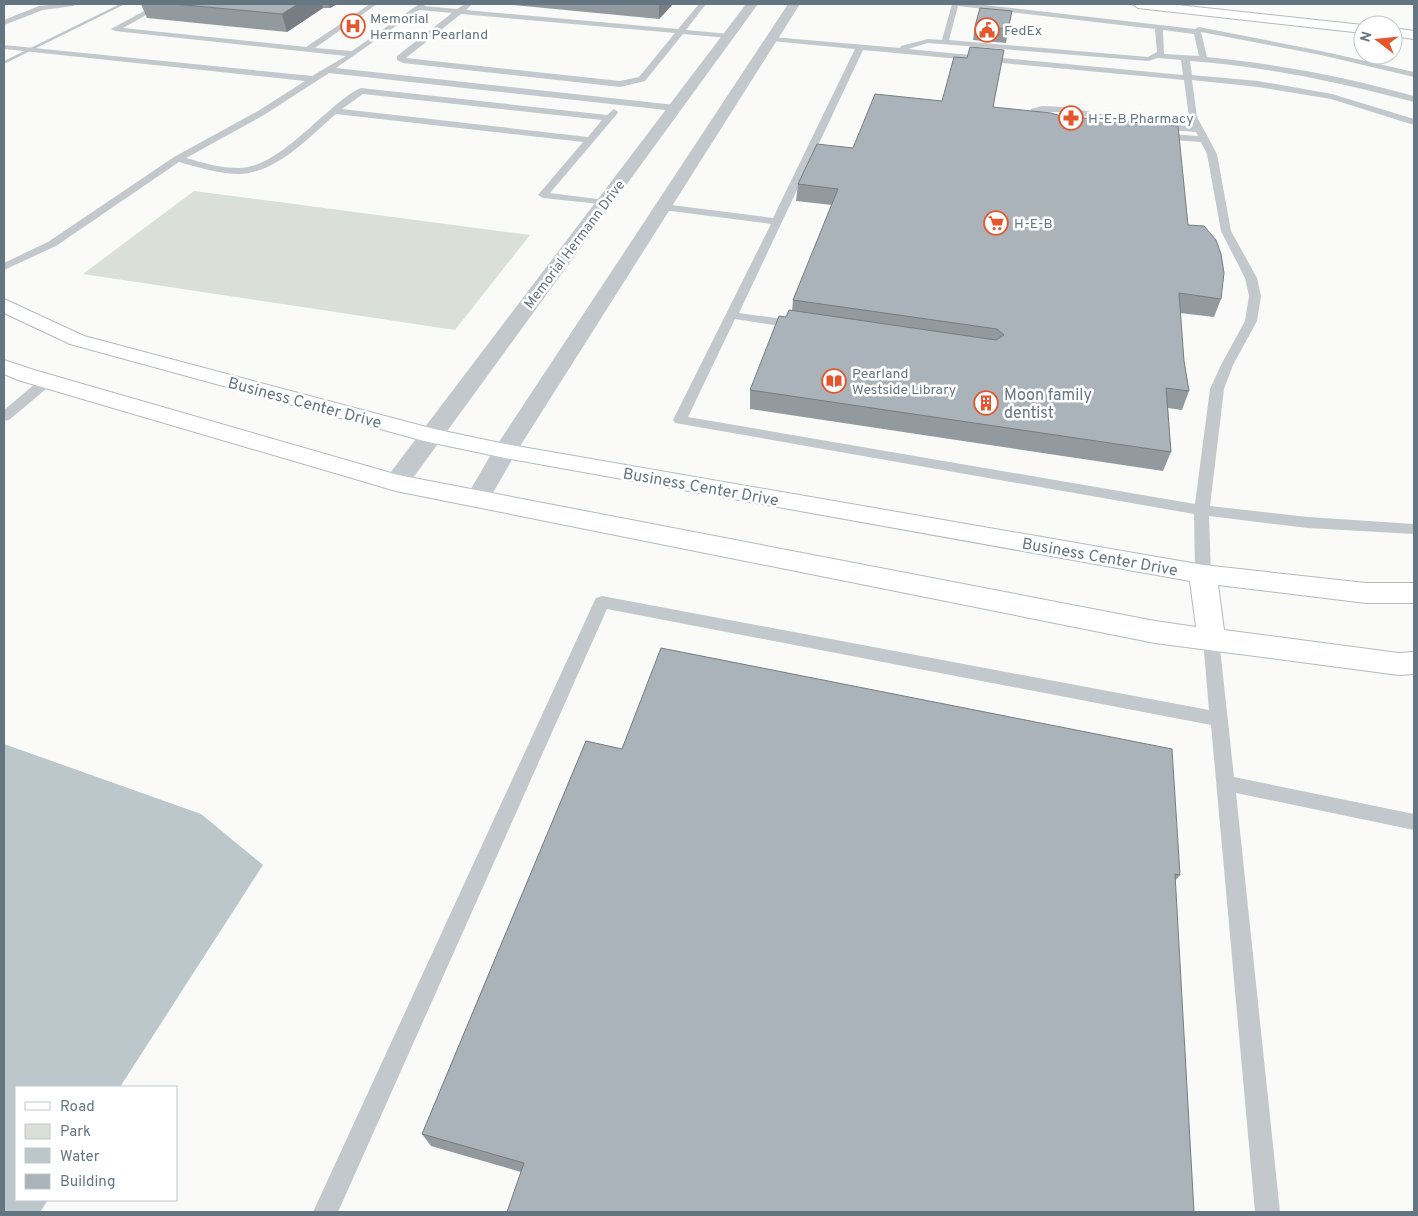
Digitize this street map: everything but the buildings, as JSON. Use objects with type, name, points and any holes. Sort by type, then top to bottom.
[{"type":"street","name":"Memorial Hermann Drive","points":[[477,499],[505,451],[663,207],[750,38],[752,4]]},
{"type":"street","name":"Memorial Hermann Drive","points":[[396,483],[675,108],[750,38],[794,4]]},
{"type":"street","points":[[1138,4],[1353,28]]},
{"type":"street","name":"Business Center Drive","points":[[4,305],[77,340],[432,436],[505,451],[1203,574],[1366,593],[1414,593]]},
{"type":"street","points":[[4,366],[47,382],[396,483],[1156,632],[1399,664],[1414,663]]},
{"type":"street","points":[[1203,574],[1211,639]]},
{"type":"lane","points":[[4,24],[42,8],[72,4]]},
{"type":"lane","points":[[162,4],[115,29],[354,54]]},
{"type":"lane","points":[[308,49],[374,4]]},
{"type":"lane","points":[[469,4],[400,58],[406,61],[620,84],[642,79],[703,4]]},
{"type":"lane","points":[[945,42],[955,4]]},
{"type":"lane","points":[[959,4],[1197,32],[1200,28],[1353,60]]},
{"type":"lane","points":[[4,267],[52,244],[177,159],[261,113],[354,54],[420,6],[750,38],[1188,76],[1296,90],[1392,99],[1414,99]]},
{"type":"lane","points":[[12,11],[28,13]]},
{"type":"lane","points":[[1158,56],[1161,52],[1159,28]]},
{"type":"lane","points":[[1197,32],[1203,58]]},
{"type":"lane","points":[[1246,37],[1248,46]]},
{"type":"lane","points":[[896,50],[928,41],[1136,59],[1148,59],[1158,56],[1251,60],[1303,66],[1348,81],[1392,99],[1414,122]]},
{"type":"lane","points":[[4,47],[313,79]]},
{"type":"lane","points":[[860,47],[680,420],[1202,510],[1277,521],[1414,530]]},
{"type":"lane","points":[[1303,66],[1322,53]]},
{"type":"lane","points":[[1185,58],[1193,117],[1212,154],[1226,231],[1230,242],[1245,262],[1255,295],[1254,314],[1249,329],[1225,370],[1217,389],[1202,510],[1203,574]]},
{"type":"lane","points":[[1364,70],[1371,65]]},
{"type":"lane","points":[[1376,65],[1414,74]]},
{"type":"lane","points":[[329,70],[675,108]]},
{"type":"lane","points":[[1348,81],[1356,75]]},
{"type":"lane","points":[[177,159],[220,169],[243,171],[269,163],[361,91],[609,118]]},
{"type":"lane","points":[[605,203],[543,195],[623,102]]},
{"type":"lane","points":[[1057,127],[1040,123],[1035,117],[1034,111],[1040,108],[1061,109],[1133,124],[1201,134]]},
{"type":"lane","points":[[334,111],[590,140]]},
{"type":"lane","points":[[1147,135],[1201,134]]},
{"type":"lane","points":[[663,207],[777,222]]},
{"type":"lane","points":[[731,315],[809,326]]},
{"type":"lane","points":[[4,417],[47,382]]},
{"type":"lane","points":[[325,1212],[602,602],[1219,719]]},
{"type":"lane","points":[[1211,639],[1268,1212]]},
{"type":"lane","points":[[1225,783],[1414,822]]},
{"type":"green space","points":[[194,191],[530,235],[455,330],[83,274]]},
{"type":"water","points":[[4,744],[201,814],[263,865],[121,1086],[15,1086],[15,1201],[47,1201],[40,1212],[4,1212]]},
{"type":"waterway","points":[[4,63],[123,4]]},
{"type":"place","name":"Memorial Hermann Pearland","points":[[353,26]]},
{"type":"place","name":"FedEx","points":[[987,30]]},
{"type":"place","name":"H-E-B Pharmacy","points":[[1071,118]]},
{"type":"place","name":"H-E-B","points":[[996,223]]},
{"type":"place","name":"Pearland Westside Library","points":[[834,381]]},
{"type":"place","name":"Moon family dentist","points":[[986,403]]}]
